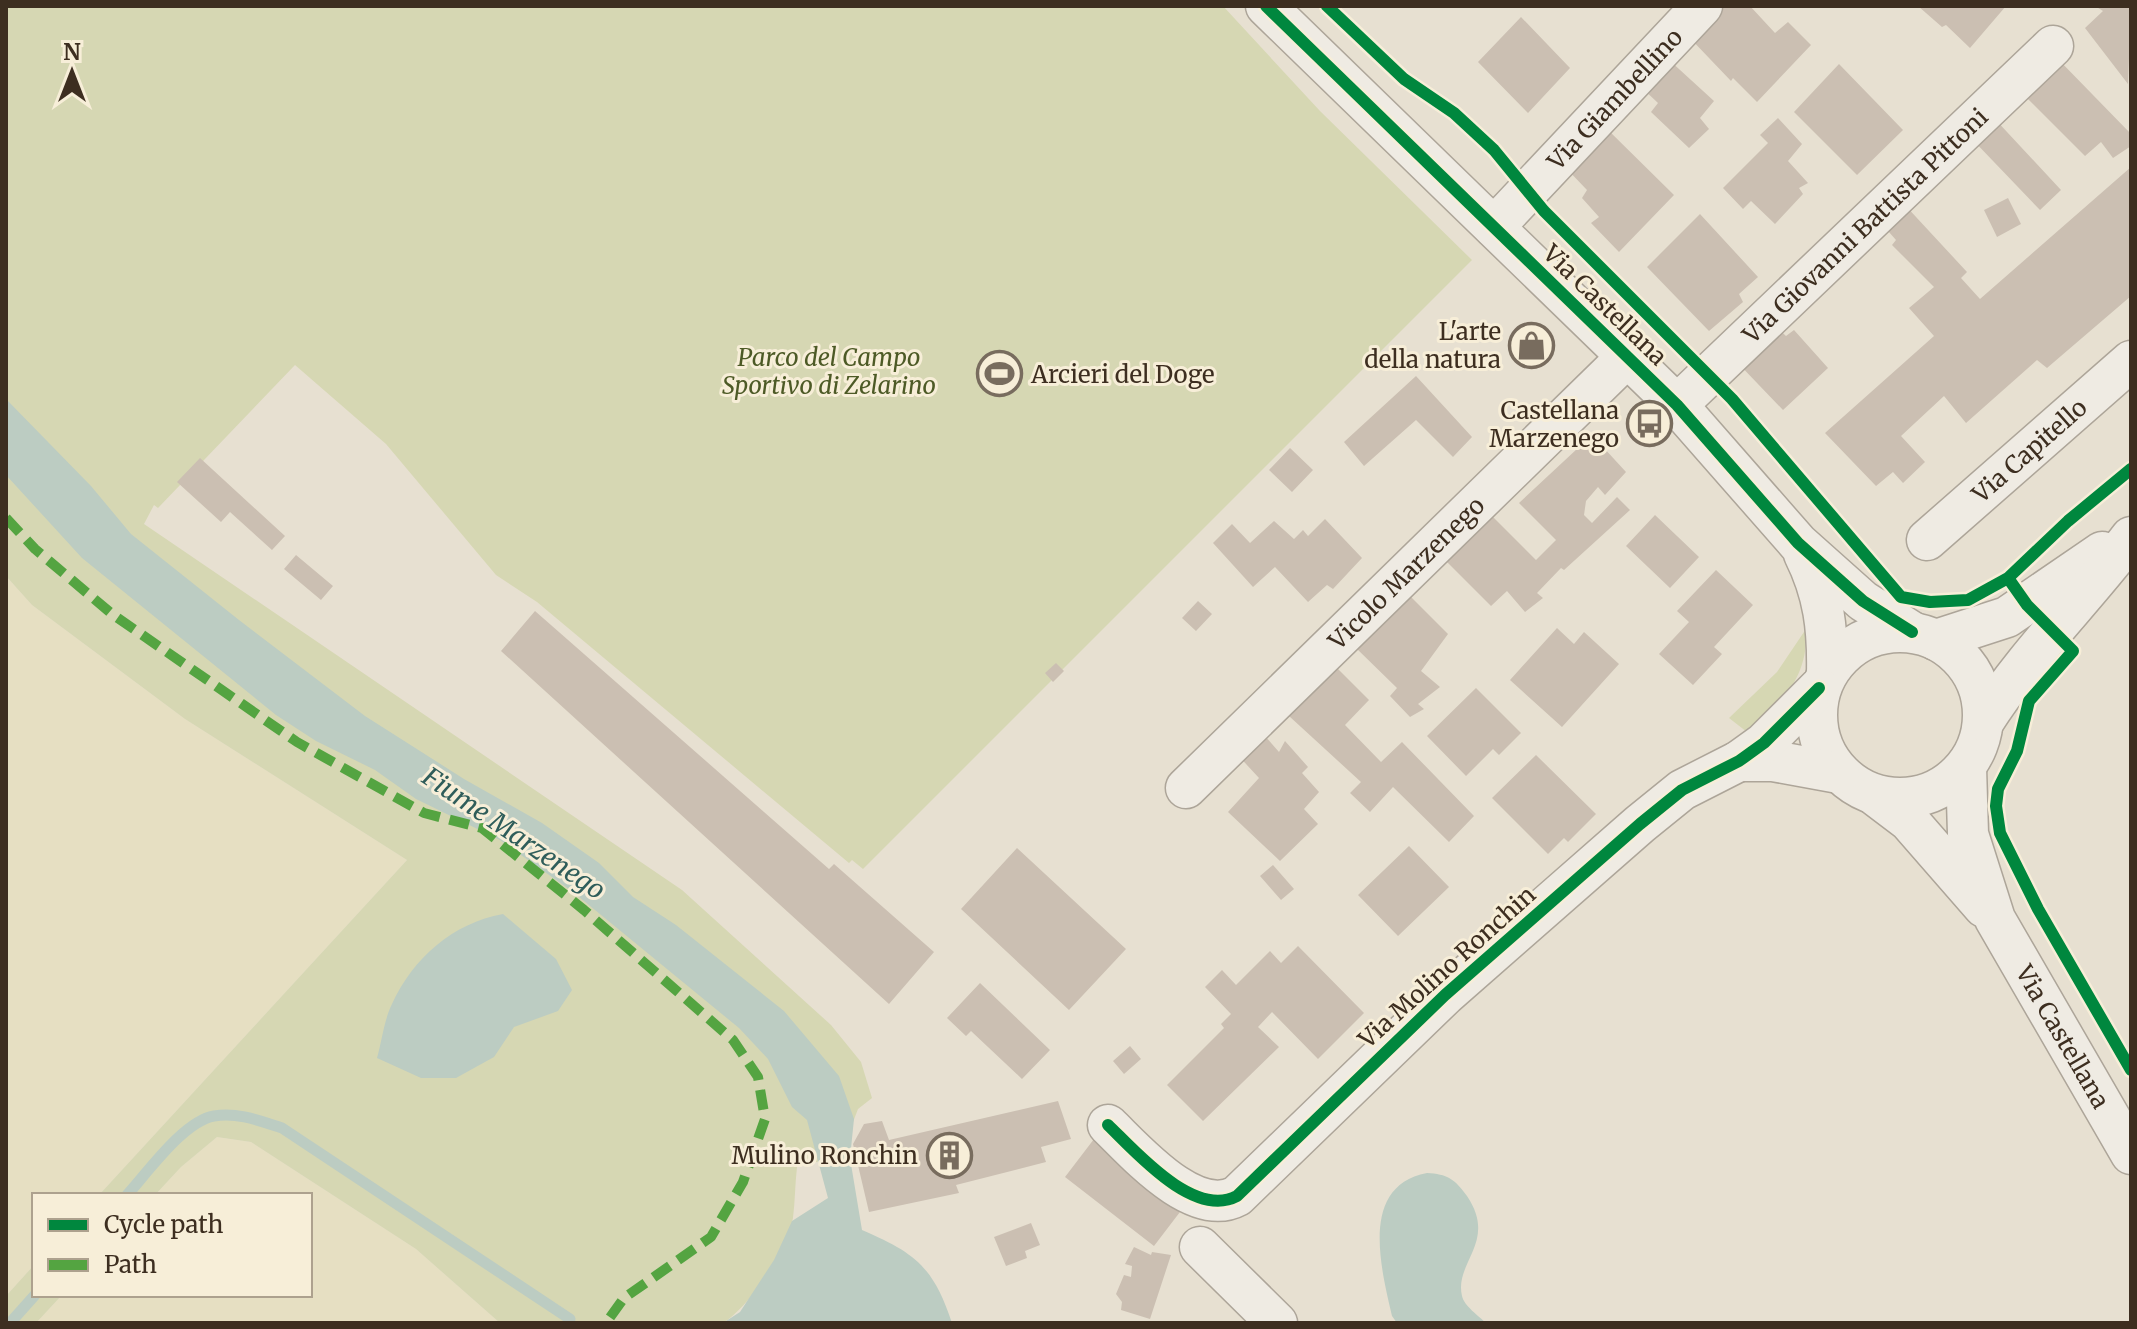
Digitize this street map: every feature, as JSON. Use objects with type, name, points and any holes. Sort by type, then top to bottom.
[{"type":"street","name":"Via Castellana","points":[[1266,6],[1677,405],[1798,543],[1863,601],[1924,636]]},
{"type":"street","name":"Via Giambellino","points":[[1494,227],[1702,6]]},
{"type":"street","name":"Via Giovanni Battista Pittoni","points":[[1677,405],[2053,46]]},
{"type":"street","name":"Vicolo Marzenego","points":[[1186,788],[1627,357]]},
{"type":"street","name":"Via Capitello","points":[[1927,540],[2131,361]]},
{"type":"street","points":[[1924,636],[1957,654],[1973,673],[1982,696],[1984,721],[1979,745],[1966,767],[1948,784],[1925,795],[1901,799],[1876,796],[1839,773],[1822,747],[1816,722],[1823,681],[1842,654],[1863,640],[1887,632],[1924,636],[1990,625],[2017,611],[2131,531]]},
{"type":"street","points":[[1984,721],[2005,688],[2091,589],[2131,537]]},
{"type":"street","name":"Via Castellana","points":[[1798,543],[1822,598],[1828,632],[1823,681]]},
{"type":"street","name":"Via Molino Ronchin","points":[[1108,1125],[1149,1164],[1186,1192],[1219,1201],[1237,1196],[1445,995],[1628,834],[1682,790],[1739,761],[1786,724],[1823,681]]},
{"type":"street","name":"Via Molino Ronchin","points":[[1739,761],[1773,761],[1839,773]]},
{"type":"street","name":"Via Castellana","points":[[1966,767],[1968,834],[1995,919]]},
{"type":"street","name":"Via Castellana","points":[[1876,796],[1909,821],[1995,919],[2131,1154]]},
{"type":"street","points":[[1200,1247],[1277,1323]]},
{"type":"shaded area","points":[[6,576],[32,605],[185,719],[407,860],[101,1193],[32,1193],[32,1267],[6,1296]]},
{"type":"shaded area","points":[[217,1137],[251,1142],[416,1249],[500,1323],[36,1323],[60,1297],[312,1297],[312,1193],[157,1193],[181,1167]]},
{"type":"green space","name":"Parco del Campo Sportivo di Zelarino","points":[[6,6],[1223,6],[1320,111],[1472,260],[863,869],[852,860],[849,863],[537,602],[496,575],[386,444],[295,365],[158,508],[154,505],[144,524],[682,890],[831,1025],[861,1062],[872,1098],[858,1109],[840,1156],[797,1167],[793,1218],[783,1246],[755,1291],[723,1323],[500,1323],[416,1249],[251,1142],[217,1137],[181,1167],[157,1193],[101,1193],[407,860],[185,719],[32,605],[6,576]]},
{"type":"green space","points":[[1806,629],[1803,661],[1791,688],[1747,732],[1729,718],[1777,672]]},
{"type":"green space","points":[[32,1267],[32,1297],[60,1297],[36,1323],[6,1323],[6,1296]]},
{"type":"water","name":"Fiume Marzenego","points":[[6,399],[91,486],[131,534],[239,620],[365,716],[464,779],[542,823],[599,863],[633,897],[676,925],[784,1011],[839,1076],[854,1119],[850,1158],[862,1230],[896,1246],[920,1264],[937,1288],[952,1323],[723,1323],[740,1312],[774,1260],[792,1221],[828,1198],[807,1120],[792,1107],[768,1059],[739,1028],[573,892],[500,840],[416,799],[375,770],[316,741],[276,715],[82,558],[6,475]]},
{"type":"water","points":[[503,914],[556,959],[572,990],[558,1011],[514,1027],[494,1057],[456,1078],[421,1078],[377,1058],[392,1004],[423,958],[451,934]]},
{"type":"water","points":[[1427,1173],[1445,1176],[1454,1182],[1467,1196],[1475,1212],[1477,1239],[1464,1272],[1462,1296],[1486,1323],[1397,1323],[1392,1316],[1380,1253],[1383,1211],[1391,1194],[1406,1181]]},
{"type":"building","points":[[1716,6],[1750,6],[1775,33],[1788,22],[1811,45],[1757,102],[1733,78],[1731,81],[1688,36]]},
{"type":"building","points":[[1918,6],[2006,6],[1970,48],[1946,25],[1942,27]]},
{"type":"building","points":[[2095,6],[2131,6],[2128,84],[2085,28],[2103,11]]},
{"type":"building","points":[[1521,17],[1570,68],[1528,113],[1478,62]]},
{"type":"building","points":[[2055,56],[2131,134],[2131,146],[2113,158],[2101,142],[2085,156],[2019,90]]},
{"type":"building","points":[[1668,59],[1714,101],[1700,118],[1709,129],[1689,148],[1651,112],[1658,103],[1641,87]]},
{"type":"building","points":[[1839,64],[1903,130],[1857,175],[1794,112]]},
{"type":"building","points":[[1778,118],[1802,144],[1788,161],[1808,183],[1799,188],[1803,194],[1775,224],[1751,201],[1743,209],[1723,188],[1768,143],[1760,135]]},
{"type":"building","points":[[1994,118],[2061,190],[2040,210],[1971,138]]},
{"type":"building","points":[[1605,127],[1674,195],[1619,252],[1591,223],[1599,217],[1582,198],[1587,190],[1564,166]]},
{"type":"building","points":[[2131,167],[2131,296],[2047,368],[2037,360],[1966,423],[1944,396],[1901,436],[1925,462],[1903,483],[1893,472],[1876,486],[1825,433],[1934,336],[1909,308],[1934,287],[1892,245],[1896,240],[1881,223],[1904,204],[1967,272],[1961,278],[1980,299]]},
{"type":"building","points":[[2008,198],[2021,224],[1997,237],[1984,210]]},
{"type":"building","points":[[1700,214],[1758,277],[1739,294],[1743,302],[1709,331],[1647,267]]},
{"type":"building","points":[[1772,323],[1786,336],[1794,330],[1828,368],[1783,410],[1735,360]]},
{"type":"building","points":[[1416,376],[1472,437],[1453,457],[1416,420],[1364,466],[1344,442]]},
{"type":"building","points":[[1592,435],[1626,472],[1605,495],[1598,487],[1586,501],[1584,515],[1592,523],[1617,497],[1630,510],[1564,570],[1561,568],[1537,593],[1543,598],[1525,612],[1507,591],[1491,606],[1446,561],[1491,515],[1536,560],[1556,540],[1519,503]]},
{"type":"building","points":[[1290,448],[1313,470],[1292,492],[1269,470]]},
{"type":"building","points":[[200,458],[285,536],[272,550],[230,512],[221,522],[177,482]]},
{"type":"building","points":[[1655,515],[1699,557],[1670,588],[1626,546]]},
{"type":"building","points":[[1325,519],[1362,558],[1333,589],[1327,585],[1308,602],[1275,567],[1253,587],[1213,543],[1232,524],[1250,543],[1274,521],[1294,539],[1303,530],[1308,536]]},
{"type":"building","points":[[296,555],[333,586],[321,600],[284,569]]},
{"type":"building","points":[[1716,570],[1753,605],[1714,647],[1722,654],[1693,685],[1659,654],[1689,622],[1677,611]]},
{"type":"building","points":[[1409,595],[1448,634],[1421,671],[1440,687],[1418,704],[1424,709],[1410,717],[1390,696],[1397,688],[1356,648]]},
{"type":"building","points":[[1198,601],[1212,614],[1196,631],[1182,618]]},
{"type":"building","points":[[535,611],[829,869],[834,864],[934,952],[889,1004],[501,651]]},
{"type":"building","points":[[1557,628],[1574,644],[1584,632],[1619,664],[1562,727],[1510,680]]},
{"type":"building","points":[[1056,663],[1064,671],[1053,682],[1045,673]]},
{"type":"building","points":[[1337,668],[1369,700],[1345,725],[1381,762],[1402,742],[1474,816],[1449,842],[1393,787],[1370,812],[1350,793],[1361,782],[1289,716]]},
{"type":"building","points":[[1476,688],[1521,733],[1499,755],[1493,749],[1466,776],[1427,736]]},
{"type":"building","points":[[1258,728],[1279,752],[1285,741],[1308,767],[1302,773],[1319,792],[1304,809],[1318,824],[1280,861],[1228,812],[1259,778],[1234,751]]},
{"type":"building","points":[[1536,755],[1596,814],[1568,842],[1564,838],[1548,854],[1492,798]]},
{"type":"building","points":[[1409,846],[1449,887],[1398,936],[1358,895]]},
{"type":"building","points":[[1017,848],[1126,949],[1069,1010],[961,909]]},
{"type":"building","points":[[1273,865],[1294,889],[1281,900],[1260,876]]},
{"type":"building","points":[[1298,946],[1364,1013],[1318,1059],[1272,1012],[1258,1027],[1279,1047],[1203,1121],[1167,1085],[1224,1028],[1221,1024],[1231,1014],[1205,987],[1222,970],[1236,985],[1270,951],[1281,963]]},
{"type":"building","points":[[980,983],[1050,1050],[1022,1079],[971,1031],[966,1036],[947,1018]]},
{"type":"building","points":[[1130,1046],[1141,1059],[1124,1074],[1113,1061]]},
{"type":"building","name":"Mulino Ronchin","points":[[1058,1101],[1071,1139],[1041,1147],[1046,1162],[956,1185],[959,1193],[869,1212],[853,1144],[864,1124],[882,1121],[889,1140]]},
{"type":"building","points":[[1094,1139],[1183,1208],[1154,1246],[1065,1177]]},
{"type":"building","points":[[1031,1223],[1040,1245],[1025,1251],[1027,1258],[1006,1266],[994,1237]]},
{"type":"building","points":[[1134,1247],[1151,1255],[1152,1252],[1171,1255],[1150,1319],[1121,1310],[1122,1302],[1116,1294],[1124,1275],[1131,1277],[1132,1266],[1125,1264]]},
{"type":"waterway","points":[[129,1193],[179,1137],[203,1120],[223,1115],[257,1120],[282,1128],[570,1319]]},
{"type":"waterway","points":[[10,1323],[33,1297]]},
{"type":"marked path","points":[[6,518],[35,549],[112,614],[297,742],[424,813],[482,828],[584,910],[733,1040],[758,1077],[765,1119],[743,1182],[711,1237],[624,1298],[606,1323]]},
{"type":"cycle path","points":[[1266,6],[1677,405],[1798,543],[1863,601],[1912,632]]},
{"type":"cycle path","points":[[1327,6],[1404,79],[1454,113],[1494,150],[1544,211],[1732,399],[1901,597],[1930,602],[1968,600],[2008,578],[2068,521],[2131,469]]},
{"type":"cycle path","points":[[2008,578],[2027,605],[2073,651],[2029,701],[2017,751],[1998,789],[1996,806],[2000,833],[2038,909],[2131,1070]]},
{"type":"cycle path","points":[[1108,1125],[1150,1165],[1185,1191],[1220,1201],[1237,1196],[1445,995],[1640,824],[1682,790],[1739,761],[1764,743],[1819,688]]},
{"type":"place","name":"L'arte della natura","points":[[1532,345]]},
{"type":"place","name":"Arcieri del Doge","points":[[1000,374]]},
{"type":"place","name":"Castellana Marzenego","points":[[1650,424]]},
{"type":"place","name":"Mulino Ronchin","points":[[949,1155]]}]
